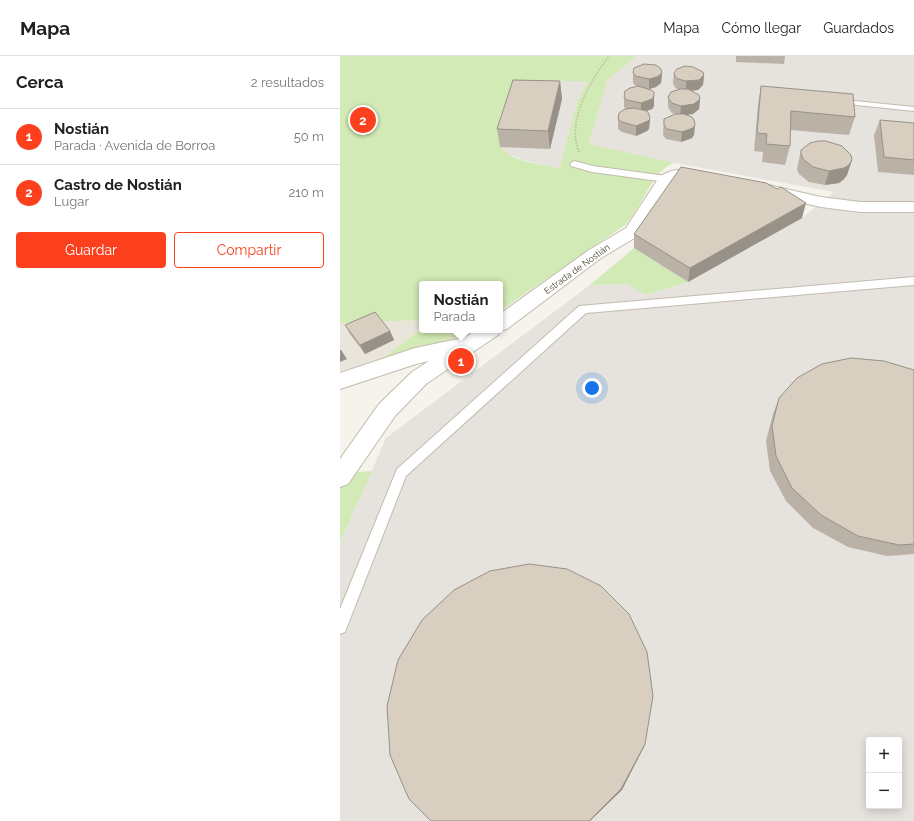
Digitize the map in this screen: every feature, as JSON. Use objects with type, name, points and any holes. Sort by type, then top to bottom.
[{"type":"street","points":[[666,179],[675,174],[688,173],[717,179]]},
{"type":"street","name":"Estrada de Nostián","points":[[503,322],[595,254],[632,232],[666,179]]},
{"type":"street","points":[[747,186],[821,202],[860,207],[914,207]]},
{"type":"street","points":[[340,477],[387,410],[419,378],[487,333]]},
{"type":"street","points":[[340,381],[415,356],[473,343]]},
{"type":"lane","points":[[831,100],[914,108]]},
{"type":"lane","points":[[574,164],[603,171],[666,179]]},
{"type":"lane","points":[[340,627],[401,473],[583,309],[914,281]]},
{"type":"path","points":[[603,171],[578,151],[574,143],[580,111],[592,81],[609,56]]},
{"type":"shaded area","points":[[636,56],[914,56],[914,821],[340,821],[340,543],[386,438],[590,285],[626,284],[646,295],[688,282],[802,218],[834,192],[674,163],[589,145],[607,81]]},
{"type":"shaded area","points":[[551,80],[587,82],[578,100],[559,169],[523,160],[504,152],[500,147],[534,83]]},
{"type":"shaded area","points":[[419,320],[419,330],[380,361],[340,375],[340,323]]},
{"type":"green space","points":[[340,56],[636,56],[607,81],[589,144],[674,163],[667,166],[652,183],[634,214],[625,225],[503,309],[503,281],[419,281],[419,320],[340,323]],"holes":[[[551,80],[587,82],[578,100],[559,169],[520,160],[506,153],[501,147],[516,98],[534,83]]]},
{"type":"green space","points":[[634,248],[688,282],[646,295],[626,284],[590,285]]},
{"type":"green space","points":[[419,330],[419,333],[468,333],[466,334],[380,361]]},
{"type":"green space","points":[[372,471],[340,542],[340,473]]},
{"type":"building","points":[[644,64],[656,65],[661,69],[662,73],[657,77],[649,79],[636,76],[633,73],[634,68]]},
{"type":"building","points":[[685,66],[693,67],[703,72],[704,75],[699,80],[686,81],[678,79],[674,73],[677,69]]},
{"type":"building","points":[[513,80],[560,81],[548,131],[497,129]]},
{"type":"building","points":[[638,86],[654,92],[652,99],[641,103],[627,100],[624,97],[625,91]]},
{"type":"building","points":[[761,86],[853,94],[855,117],[791,111],[790,146],[766,144],[767,134],[757,133]]},
{"type":"building","points":[[680,89],[688,89],[699,95],[700,99],[694,104],[681,106],[672,103],[668,97],[671,92]]},
{"type":"building","points":[[634,108],[647,111],[650,119],[636,126],[622,122],[618,119],[619,113],[625,109]]},
{"type":"building","points":[[675,114],[684,114],[692,117],[695,125],[693,128],[682,132],[667,129],[664,125],[664,119]]},
{"type":"building","points":[[880,120],[914,123],[914,160],[884,157]]},
{"type":"building","points":[[826,141],[842,146],[851,155],[852,160],[849,165],[844,168],[829,171],[813,167],[803,159],[801,150],[810,143]]},
{"type":"building","points":[[681,167],[766,183],[777,189],[781,187],[806,203],[690,268],[634,234]]},
{"type":"building","points":[[375,312],[390,331],[360,345],[345,325]]},
{"type":"building","points":[[851,358],[884,361],[914,370],[914,544],[899,545],[858,536],[821,515],[792,488],[776,456],[772,426],[779,398],[797,378],[822,364]]},
{"type":"building","points":[[529,564],[567,569],[601,586],[629,614],[647,652],[653,696],[645,744],[621,789],[589,821],[431,821],[409,799],[390,755],[387,706],[398,660],[422,620],[454,590],[490,571]]},
{"type":"place","name":"Castro de Nostián","points":[[363,120]]},
{"type":"place","name":"Nostián","points":[[461,361]]}]
